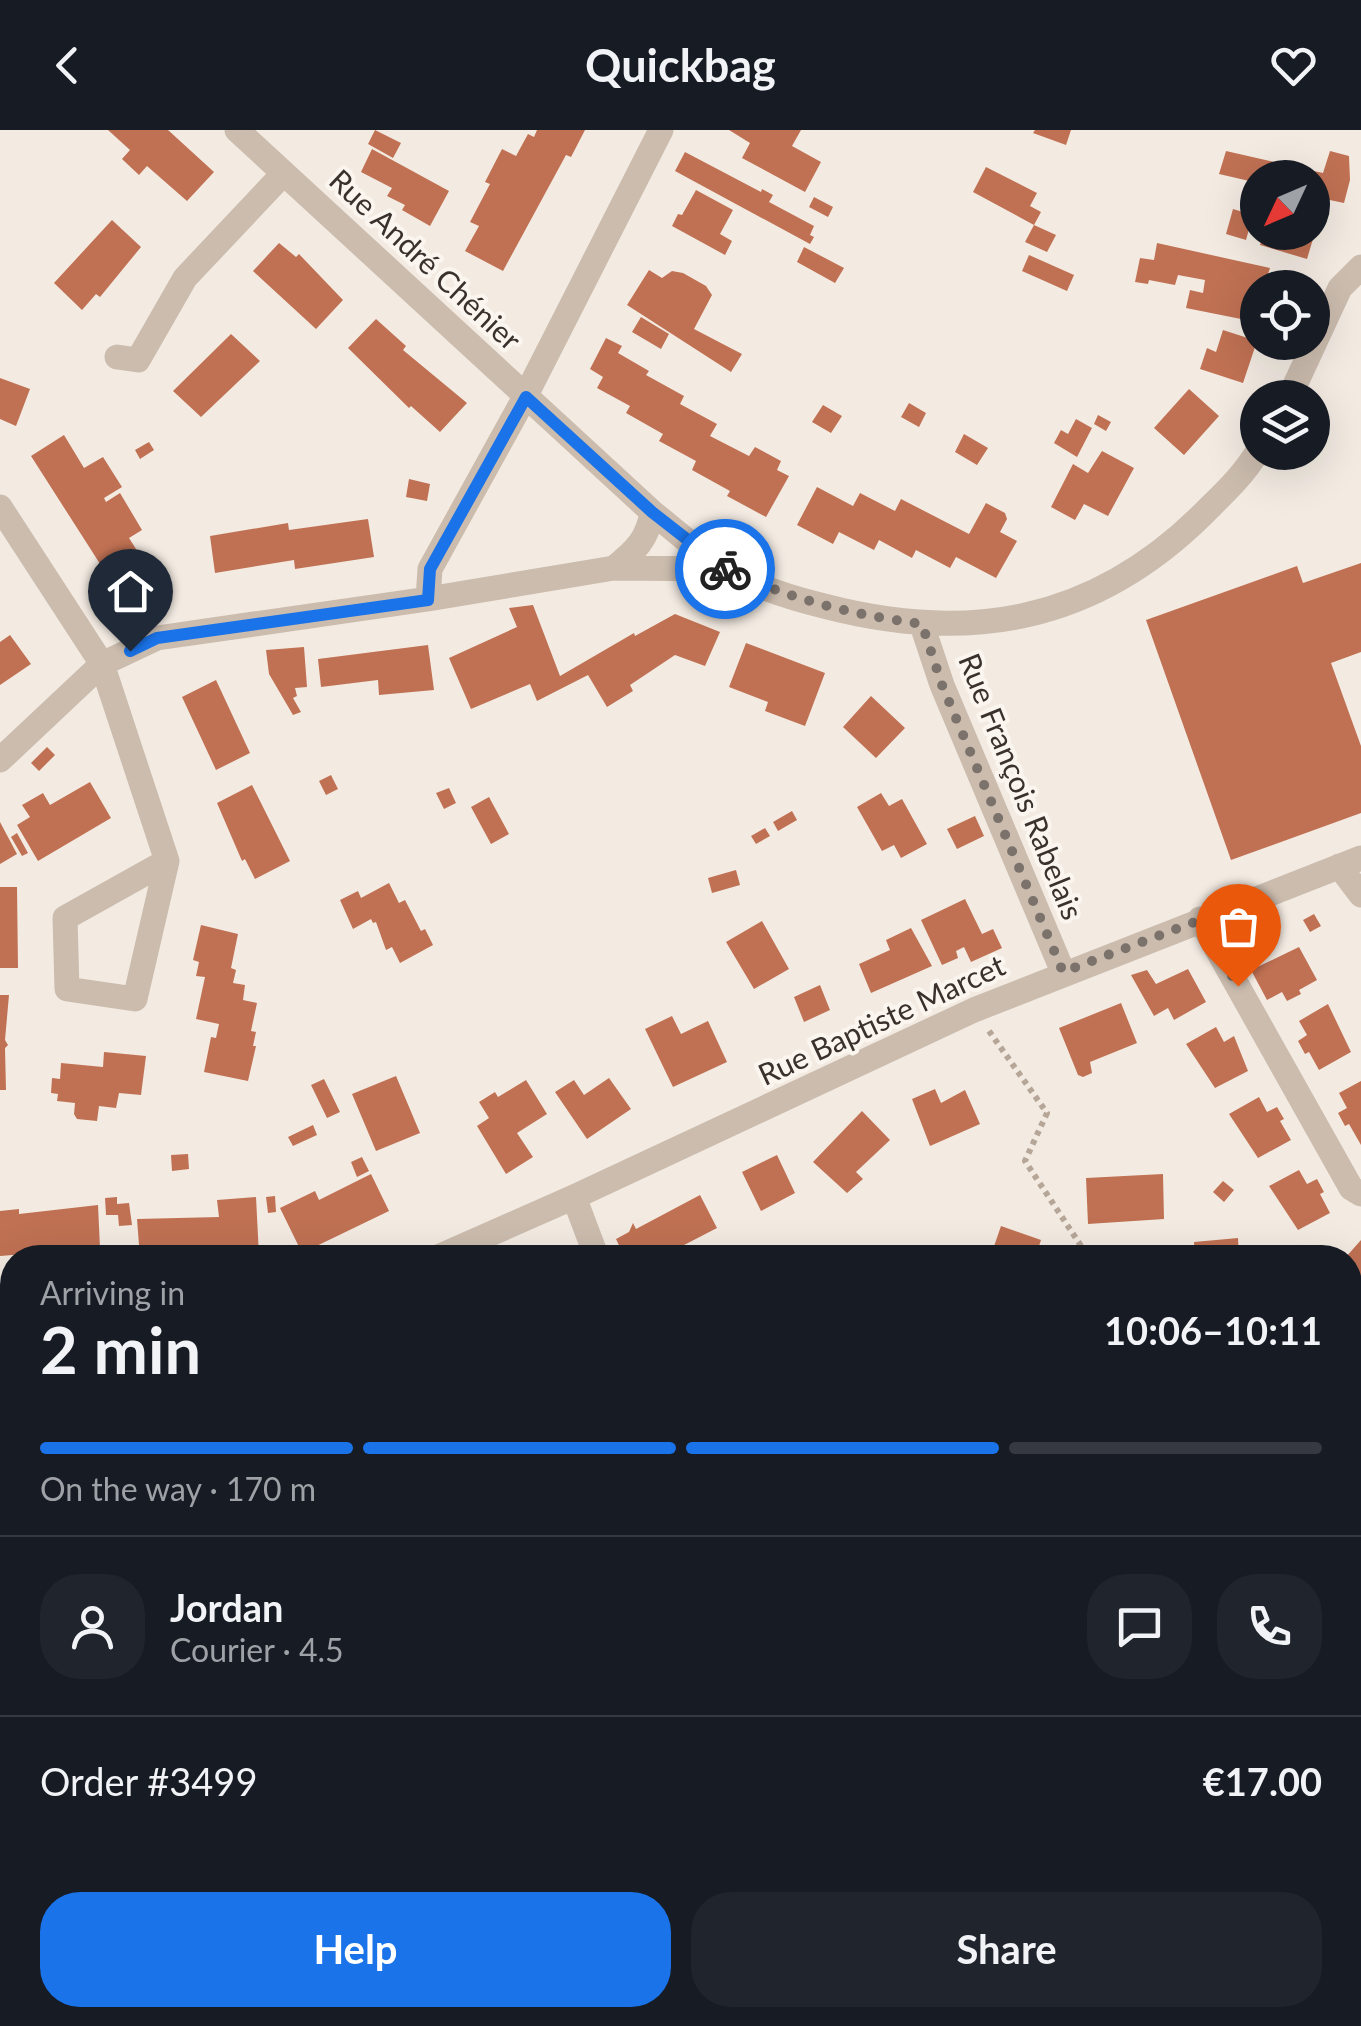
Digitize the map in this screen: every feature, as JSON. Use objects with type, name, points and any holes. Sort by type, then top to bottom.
[{"type":"street","name":"Rue André Chénier","points":[[237,130],[652,512],[726,570]]},
{"type":"street","points":[[428,600],[430,569],[526,397],[662,130]]},
{"type":"street","points":[[118,357],[138,360],[185,278],[284,173]]},
{"type":"street","points":[[1297,380],[1340,288],[1361,267]]},
{"type":"street","points":[[0,760],[102,664],[157,638],[428,600],[614,568],[726,570],[792,598],[858,615],[922,624],[1008,620],[1072,603],[1132,572],[1187,530],[1246,470]]},
{"type":"street","points":[[0,507],[102,664],[167,862],[135,999],[67,989],[65,918],[167,862]]},
{"type":"street","points":[[614,568],[650,532],[652,512]]},
{"type":"street","name":"Rue François Rabelais","points":[[922,624],[942,685],[1063,972]]},
{"type":"street","points":[[1350,862],[1361,895]]},
{"type":"street","name":"Rue Baptiste Marcet","points":[[465,1245],[974,1010],[1350,862]]},
{"type":"street","points":[[1200,920],[1350,1188],[1361,1194]]},
{"type":"street","points":[[574,1197],[592,1245]]},
{"type":"path","points":[[974,1010],[1047,1113],[1025,1161],[1080,1245]]},
{"type":"building","points":[[108,130],[168,130],[214,172],[187,201],[147,166],[139,175],[122,159],[130,150]]},
{"type":"building","points":[[375,130],[401,143],[393,158],[368,144]]},
{"type":"building","points":[[537,130],[585,130],[571,157],[566,155],[503,271],[465,251],[479,226],[470,222],[490,184],[485,182],[502,149],[516,156],[528,134],[534,137]]},
{"type":"building","points":[[729,130],[801,130],[792,146],[821,162],[805,192],[742,158],[750,143]]},
{"type":"building","points":[[1071,130],[1066,145],[1033,133]]},
{"type":"building","points":[[372,149],[449,191],[430,226],[387,196],[392,188],[361,172]]},
{"type":"building","points":[[1226,151],[1266,160],[1240,160],[1240,179],[1219,174]]},
{"type":"building","points":[[1330,151],[1349,156],[1350,180],[1344,203],[1330,200]]},
{"type":"building","points":[[685,152],[773,195],[769,202],[814,226],[810,244],[675,171]]},
{"type":"building","points":[[986,167],[1037,193],[1030,206],[1041,212],[1034,225],[973,192]]},
{"type":"building","points":[[696,190],[733,210],[720,234],[732,241],[725,255],[672,226]]},
{"type":"building","points":[[814,197],[833,207],[828,217],[809,207]]},
{"type":"building","points":[[1233,209],[1240,211],[1240,238],[1226,234]]},
{"type":"building","points":[[112,220],[141,247],[100,297],[96,294],[82,310],[54,283]]},
{"type":"building","points":[[1034,225],[1056,235],[1047,252],[1025,242]]},
{"type":"building","points":[[279,243],[296,257],[299,254],[343,300],[316,329],[253,271]]},
{"type":"building","points":[[1157,243],[1270,268],[1240,270],[1240,319],[1186,308],[1190,290],[1203,293],[1205,280],[1178,275],[1175,285],[1149,280],[1148,284],[1135,282],[1140,258],[1154,260]]},
{"type":"building","points":[[804,247],[844,268],[835,283],[797,262]]},
{"type":"building","points":[[1277,250],[1310,250],[1307,259]]},
{"type":"building","points":[[1029,255],[1074,275],[1067,291],[1022,271]]},
{"type":"building","points":[[649,270],[662,278],[672,271],[683,273],[706,286],[712,295],[694,329],[742,354],[731,372],[627,305]]},
{"type":"building","points":[[641,317],[669,334],[661,349],[632,332]]},
{"type":"building","points":[[376,319],[406,346],[403,350],[467,403],[440,432],[409,408],[348,348]]},
{"type":"building","points":[[1223,330],[1240,336],[1240,360],[1251,360],[1244,380],[1200,369],[1207,348],[1216,352]]},
{"type":"building","points":[[231,334],[260,361],[201,417],[173,391]]},
{"type":"building","points":[[606,338],[622,346],[618,353],[649,371],[646,375],[684,396],[680,404],[717,424],[710,436],[749,456],[755,447],[781,461],[777,470],[789,476],[766,517],[727,496],[730,491],[692,470],[696,461],[659,441],[663,434],[626,413],[630,406],[597,388],[603,377],[590,369]]},
{"type":"building","points":[[0,378],[30,389],[16,426],[0,419]]},
{"type":"building","points":[[1189,389],[1219,416],[1184,455],[1154,428]]},
{"type":"building","points":[[909,403],[926,413],[919,427],[901,417]]},
{"type":"building","points":[[823,405],[842,416],[831,433],[812,422]]},
{"type":"building","points":[[1098,415],[1111,422],[1106,431],[1094,424]]},
{"type":"building","points":[[1076,419],[1092,428],[1077,457],[1054,443],[1061,430],[1068,434]]},
{"type":"building","points":[[964,434],[988,448],[977,465],[955,452]]},
{"type":"building","points":[[64,435],[84,468],[103,457],[122,487],[104,498],[106,502],[120,493],[142,530],[129,538],[150,571],[118,592],[31,456]]},
{"type":"building","points":[[149,442],[154,450],[140,459],[135,450]]},
{"type":"building","points":[[1102,451],[1134,468],[1108,516],[1084,504],[1075,520],[1051,507],[1073,464],[1088,473]]},
{"type":"building","points":[[409,479],[430,484],[427,501],[406,497]]},
{"type":"building","points":[[817,487],[853,506],[860,493],[895,511],[901,499],[969,534],[986,503],[1005,513],[1007,519],[1000,532],[1017,541],[996,578],[956,557],[950,568],[916,550],[912,558],[879,540],[874,550],[839,532],[833,544],[797,525]]},
{"type":"building","points":[[368,519],[374,557],[295,569],[294,560],[215,573],[210,536],[288,523],[289,530]]},
{"type":"building","points":[[1361,563],[1361,652],[1331,663],[1361,746],[1361,813],[1231,860],[1146,620],[1297,566],[1303,583]]},
{"type":"building","points":[[533,605],[560,676],[675,614],[720,632],[705,666],[675,655],[630,685],[633,691],[607,707],[588,675],[537,701],[530,684],[471,709],[449,658],[517,627],[509,608]]},
{"type":"building","points":[[10,635],[31,664],[0,685],[0,642]]},
{"type":"building","points":[[746,643],[825,673],[805,726],[765,711],[768,702],[729,687]]},
{"type":"building","points":[[428,645],[434,690],[379,695],[378,680],[321,687],[318,659]]},
{"type":"building","points":[[304,647],[307,687],[295,688],[297,696],[293,698],[301,712],[293,715],[269,674],[266,650]]},
{"type":"building","points":[[216,680],[250,753],[216,770],[182,697]]},
{"type":"building","points":[[871,696],[905,728],[876,758],[843,727]]},
{"type":"building","points":[[47,747],[55,755],[39,771],[31,763]]},
{"type":"building","points":[[331,775],[338,789],[326,795],[319,781]]},
{"type":"building","points":[[90,782],[111,818],[38,861],[17,825],[30,817],[22,805],[43,793],[50,805]]},
{"type":"building","points":[[252,785],[290,861],[255,879],[245,859],[242,861],[217,803]]},
{"type":"building","points":[[449,788],[456,803],[444,809],[436,793]]},
{"type":"building","points":[[881,793],[889,806],[902,799],[927,844],[901,858],[894,845],[882,851],[857,807]]},
{"type":"building","points":[[489,797],[509,834],[491,844],[471,807]]},
{"type":"building","points":[[792,811],[797,820],[778,831],[773,822]]},
{"type":"building","points":[[975,816],[984,836],[957,849],[947,829]]},
{"type":"building","points":[[0,822],[17,854],[0,864]]},
{"type":"building","points":[[765,828],[770,836],[756,844],[751,836]]},
{"type":"building","points":[[17,833],[28,853],[22,856],[11,837]]},
{"type":"building","points":[[736,870],[740,885],[712,893],[708,878]]},
{"type":"building","points":[[389,883],[399,903],[405,900],[433,945],[400,963],[392,947],[386,950],[376,922],[371,919],[353,929],[340,900],[358,891],[361,898]]},
{"type":"building","points":[[0,887],[17,887],[18,968],[0,968]]},
{"type":"building","points":[[965,899],[982,934],[993,929],[1002,948],[971,962],[964,947],[956,951],[958,958],[942,965],[921,920]]},
{"type":"building","points":[[1314,914],[1321,926],[1310,932],[1303,920]]},
{"type":"building","points":[[762,921],[789,969],[754,989],[726,942]]},
{"type":"building","points":[[201,925],[238,934],[231,968],[236,970],[233,983],[245,985],[243,1000],[257,1003],[251,1031],[256,1032],[256,1046],[248,1081],[204,1072],[211,1037],[216,1038],[219,1024],[196,1019],[205,977],[196,976],[199,962],[193,960]]},
{"type":"building","points":[[911,928],[932,966],[871,993],[859,964],[890,950],[886,940]]},
{"type":"building","points":[[1253,936],[1258,945],[1236,956],[1230,945]]},
{"type":"building","points":[[1299,947],[1317,980],[1287,1001],[1282,992],[1267,1000],[1251,970]]},
{"type":"building","points":[[1188,969],[1206,1002],[1174,1020],[1168,1008],[1154,1016],[1131,975],[1147,970],[1156,984]]},
{"type":"building","points":[[820,985],[830,1010],[804,1022],[794,997]]},
{"type":"building","points":[[0,995],[9,995],[6,1090],[0,1090]]},
{"type":"building","points":[[1121,1003],[1137,1043],[1090,1062],[1092,1073],[1078,1075],[1059,1028]]},
{"type":"building","points":[[1328,1004],[1351,1052],[1319,1070],[1298,1041],[1307,1035],[1299,1021]]},
{"type":"building","points":[[672,1016],[681,1034],[708,1021],[727,1062],[673,1087],[645,1029]]},
{"type":"building","points":[[1216,1027],[1224,1042],[1234,1036],[1248,1071],[1215,1088],[1186,1044]]},
{"type":"building","points":[[104,1052],[146,1056],[141,1095],[119,1093],[116,1108],[99,1106],[97,1121],[77,1119],[75,1103],[57,1101],[58,1094],[51,1093],[52,1078],[60,1079],[61,1063],[103,1067]]},
{"type":"building","points":[[396,1076],[420,1133],[376,1151],[352,1094]]},
{"type":"building","points":[[609,1078],[631,1109],[587,1139],[555,1092],[574,1080],[584,1095]]},
{"type":"building","points":[[324,1079],[340,1112],[327,1118],[311,1085]]},
{"type":"building","points":[[526,1080],[547,1114],[517,1133],[533,1157],[506,1174],[477,1126],[489,1118],[479,1102],[495,1092],[498,1097]]},
{"type":"building","points":[[1361,1081],[1361,1145],[1338,1113],[1347,1108],[1339,1093]]},
{"type":"building","points":[[935,1089],[941,1103],[965,1090],[980,1124],[930,1146],[912,1099]]},
{"type":"building","points":[[1259,1097],[1267,1112],[1277,1107],[1291,1140],[1258,1158],[1229,1114]]},
{"type":"building","points":[[862,1111],[890,1140],[856,1172],[863,1179],[847,1193],[813,1162]]},
{"type":"building","points":[[313,1125],[317,1135],[293,1146],[288,1137]]},
{"type":"building","points":[[188,1154],[189,1169],[172,1171],[171,1155]]},
{"type":"building","points":[[777,1155],[795,1193],[761,1211],[742,1172]]},
{"type":"building","points":[[362,1157],[369,1171],[357,1177],[351,1162]]},
{"type":"building","points":[[1299,1170],[1307,1184],[1317,1179],[1330,1213],[1298,1230],[1269,1186]]},
{"type":"building","points":[[371,1174],[389,1211],[319,1245],[298,1245],[280,1208],[315,1191],[319,1200]]},
{"type":"building","points":[[1163,1174],[1164,1219],[1088,1224],[1086,1178]]},
{"type":"building","points":[[1223,1181],[1234,1190],[1224,1202],[1213,1192]]},
{"type":"building","points":[[700,1195],[717,1228],[684,1245],[619,1245],[616,1239],[629,1232],[633,1223],[636,1229]]},
{"type":"building","points":[[275,1196],[276,1212],[268,1213],[266,1197]]},
{"type":"building","points":[[117,1197],[117,1204],[129,1203],[132,1225],[119,1226],[118,1215],[106,1215],[105,1198]]},
{"type":"building","points":[[256,1197],[258,1245],[139,1245],[137,1219],[219,1217],[217,1200]]},
{"type":"building","points":[[98,1205],[100,1245],[0,1245],[0,1211],[19,1209],[19,1214]]},
{"type":"building","points":[[1001,1226],[1041,1240],[1039,1245],[994,1245]]},
{"type":"building","points":[[1238,1238],[1238,1245],[1194,1245]]},
{"type":"way so far","points":[[725,569],[792,598],[858,615],[922,624],[942,685],[1063,972],[1200,920],[1238,986]]},
{"type":"route","points":[[130,651],[157,638],[428,600],[430,569],[526,397],[652,512],[725,569]]}]
